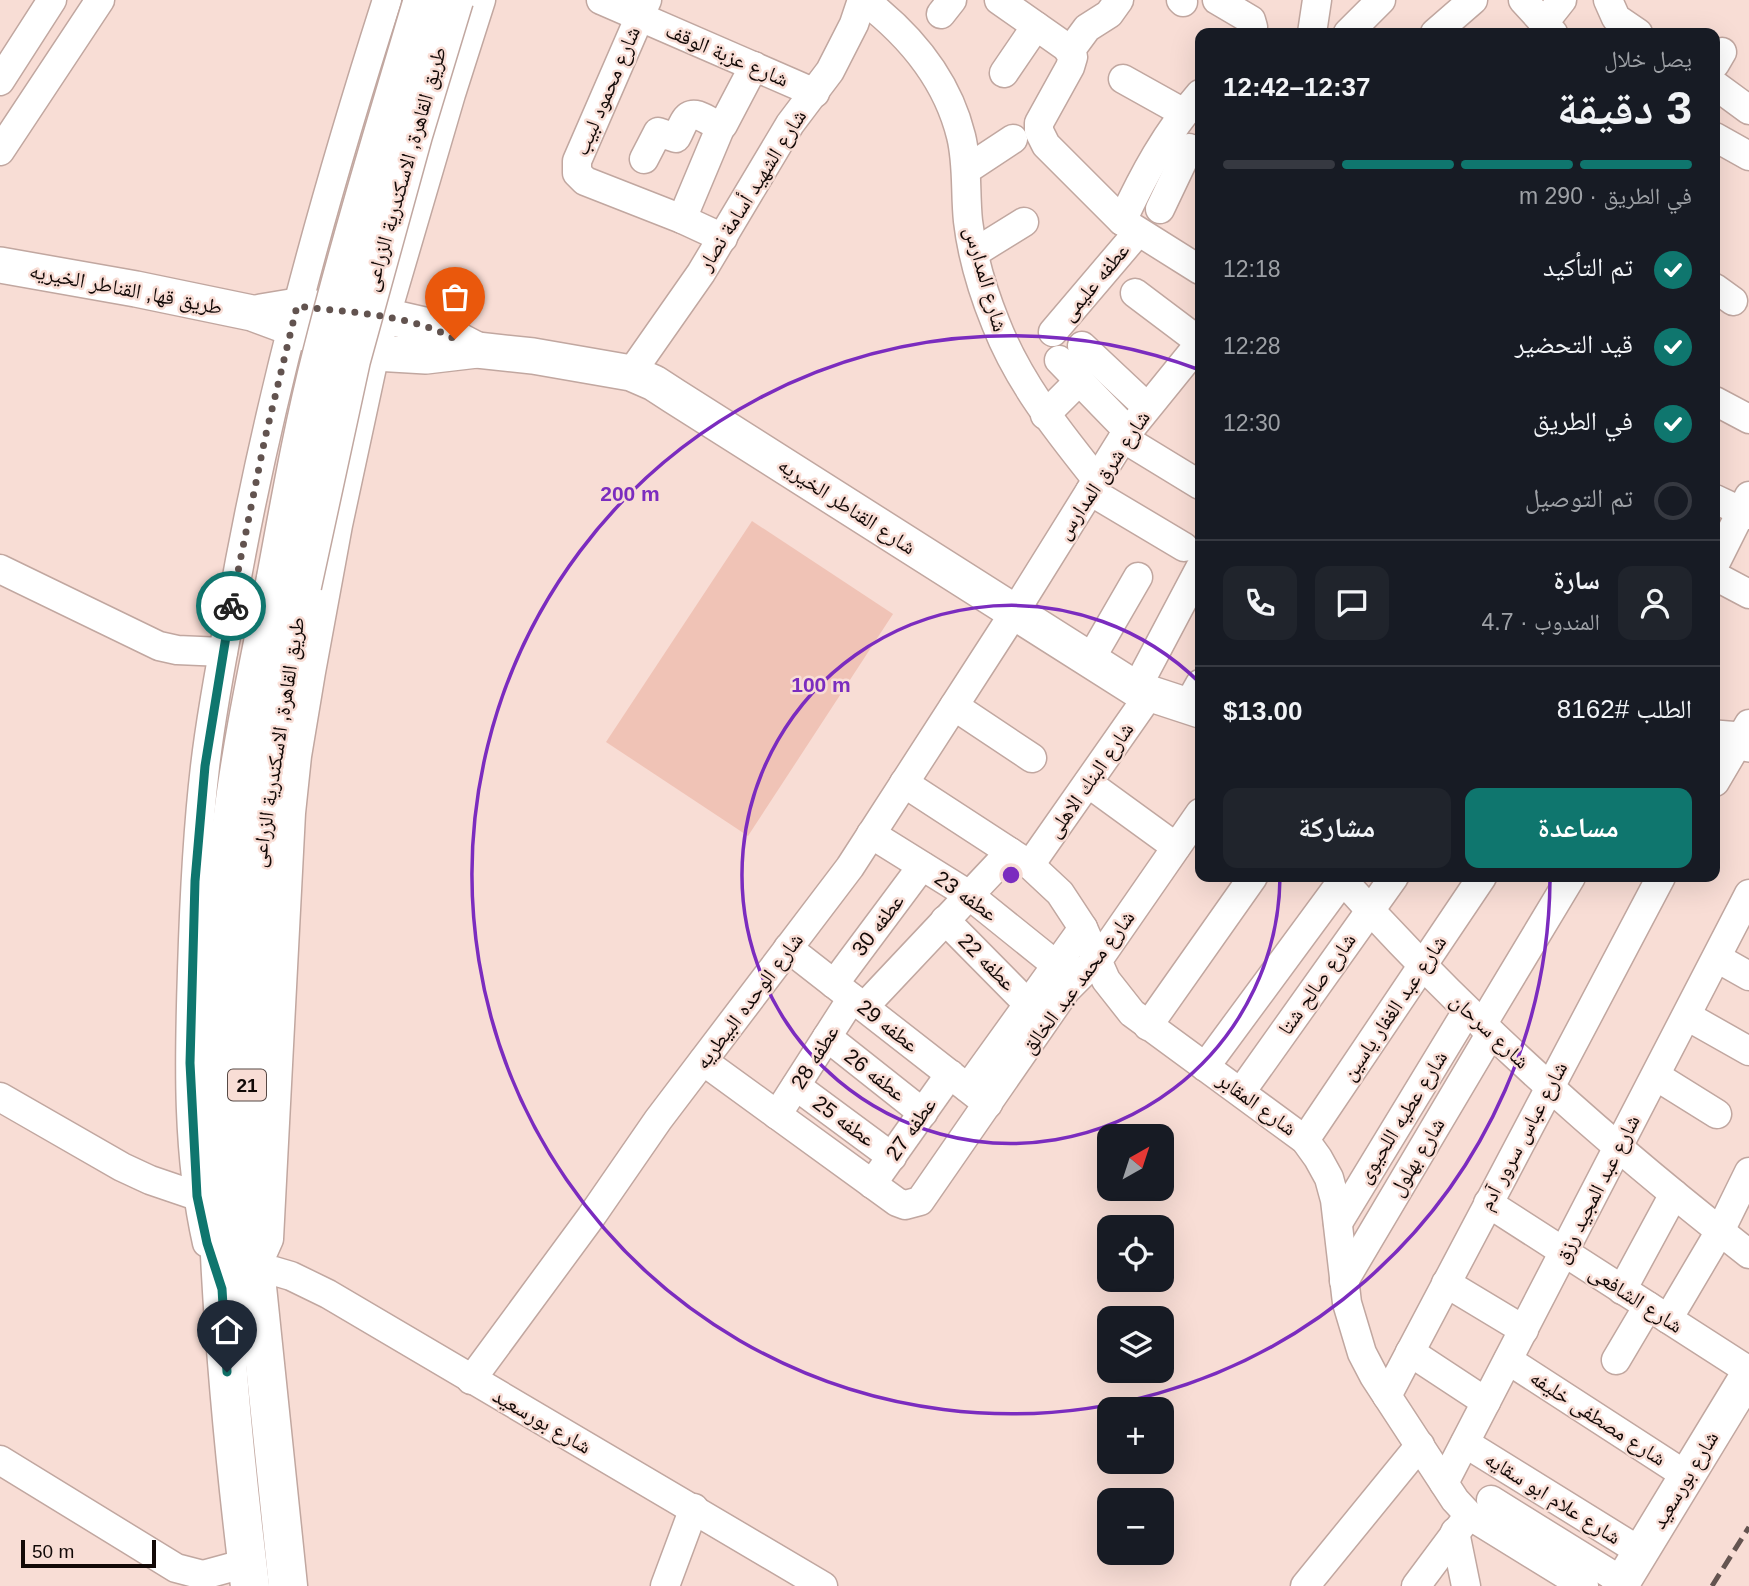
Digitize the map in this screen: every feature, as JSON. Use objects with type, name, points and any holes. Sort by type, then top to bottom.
[{"type":"highway","name":"طريق القاهرة, الاسكندرية الزراعى","points":[[288,1586],[257,1266],[248,1200],[247,1122],[252,953],[261,828],[289,582],[299,456],[322,354],[382,136],[423,0]]},
{"type":"highway","name":"طريق القاهرة, الاسكندرية الزراعى","points":[[248,1574],[226,1359],[217,1198],[216,1106],[220,962],[232,823],[247,724],[413,135],[454,0]]},
{"type":"main road","name":"طريق قها, القناطر الخيريه","points":[[0,265],[252,313]]},
{"type":"main road","name":"شارع القناطر الخيريه","points":[[252,313],[295,317],[385,316],[433,327],[477,350]]},
{"type":"main road","name":"شارع القناطر الخيريه","points":[[295,317],[333,343],[375,353],[426,356],[477,350],[631,373],[654,383],[1014,613],[1143,692],[1195,700]]},
{"type":"main road","name":"شارع بورسعيد","points":[[1621,1584],[1749,1373]]},
{"type":"street","points":[[0,80],[52,0]]},
{"type":"street","points":[[0,151],[100,0]]},
{"type":"street","points":[[222,1289],[207,1243],[197,1196],[190,1063],[195,881],[205,766],[223,652],[262,451],[344,134],[387,0]]},
{"type":"street","points":[[257,1266],[269,1239],[282,966],[297,756],[338,526],[375,353],[481,0]]},
{"type":"street","name":"شارع عزبة الوقف","points":[[601,0],[643,8],[754,66],[815,93]]},
{"type":"street","name":"شارع الشهيد أسامة نصار","points":[[631,373],[679,307],[790,124],[815,93],[843,48],[863,0]]},
{"type":"street","name":"شارع المدارس","points":[[863,0],[890,20],[914,45],[934,73],[950,104],[961,136],[966,170],[967,212],[974,253],[996,324],[1015,366],[1045,415],[1094,485]]},
{"type":"street","points":[[999,0],[1070,51],[1073,62],[1041,115],[1039,131],[1046,145],[1130,227],[1195,267]]},
{"type":"street","points":[[1070,51],[1087,28],[1109,14],[1119,0]]},
{"type":"street","points":[[1217,0],[1251,20],[1252,28]]},
{"type":"street","points":[[1313,28],[1317,0]]},
{"type":"street","points":[[1353,28],[1381,0]]},
{"type":"street","points":[[1441,28],[1473,0]]},
{"type":"street","points":[[1523,0],[1548,28],[1562,0]]},
{"type":"street","points":[[1608,0],[1616,18],[1631,28]]},
{"type":"street","name":"شارع محمود لبيب","points":[[643,8],[577,161],[577,173],[585,181],[723,238]]},
{"type":"street","points":[[1004,73],[1037,26]]},
{"type":"street","points":[[682,219],[721,127],[754,66]]},
{"type":"street","points":[[1123,79],[1192,103],[1185,147],[1160,209]]},
{"type":"street","points":[[1720,89],[1749,110]]},
{"type":"street","points":[[644,159],[658,132],[676,138],[691,115],[721,127]]},
{"type":"street","points":[[966,170],[1013,139]]},
{"type":"street","points":[[1720,140],[1749,156]]},
{"type":"street","name":"عطفه عليمى","points":[[1053,332],[1130,227],[1150,163],[1185,147]]},
{"type":"street","points":[[974,253],[1024,222]]},
{"type":"street","points":[[1135,293],[1195,339]]},
{"type":"street","name":"شارع شرق المدارس","points":[[1014,613],[1125,435],[1195,349]]},
{"type":"street","points":[[1147,407],[1071,353],[1080,380],[1125,435],[1195,482]]},
{"type":"street","points":[[1045,415],[1080,380]]},
{"type":"street","points":[[1720,404],[1749,419]]},
{"type":"street","points":[[1094,485],[1192,557]]},
{"type":"street","points":[[1720,500],[1746,508],[1720,555]]},
{"type":"street","name":"شارع البنك الاهلى","points":[[850,996],[945,920],[969,895],[1020,858],[1088,783],[1143,692],[1192,557]]},
{"type":"street","points":[[0,569],[159,646],[177,650],[223,652]]},
{"type":"street","points":[[1090,660],[1138,577]]},
{"type":"street","points":[[1720,579],[1749,594]]},
{"type":"street","name":"شارع الوحده البيطريه","points":[[471,1380],[591,1217],[657,1120],[850,867],[1014,613]]},
{"type":"street","points":[[954,706],[1032,758]]},
{"type":"street","points":[[1720,772],[1738,737]]},
{"type":"street","name":"شارع المقابر","points":[[904,783],[1020,858],[1060,893],[1083,928],[1096,961],[1118,997],[1148,1026],[1305,1140],[1329,1178],[1335,1200],[1347,1303],[1358,1340],[1374,1376],[1455,1500],[1472,1516],[1584,1586]]},
{"type":"street","points":[[1088,783],[1176,847]]},
{"type":"street","name":"شارع محمد عبد الخالق","points":[[873,1185],[897,1202],[913,1204],[926,1195],[968,1089],[1075,979],[1096,961],[1195,820]]},
{"type":"street","name":"عطفه 23","points":[[871,834],[969,895],[1056,965]]},
{"type":"street","name":"عطفه 30","points":[[850,996],[922,866]]},
{"type":"street","points":[[1148,1026],[1249,882]]},
{"type":"street","points":[[1205,1067],[1339,882]]},
{"type":"street","name":"شارع سرحان","points":[[1346,882],[1480,1023],[1618,1147],[1749,1254]]},
{"type":"street","name":"شارع صالح شتا","points":[[1241,1092],[1390,882]]},
{"type":"street","name":"شارع عبد الغفار ياسين","points":[[1305,1140],[1479,882]]},
{"type":"street","points":[[1480,1023],[1567,882]]},
{"type":"street","name":"شارع عباس سرور آدم","points":[[1387,1396],[1658,882]]},
{"type":"street","name":"شارع عبد المجيد رزق","points":[[1444,1483],[1749,894]]},
{"type":"street","name":"عطفه 22","points":[[945,920],[1028,1004]]},
{"type":"street","points":[[968,1089],[1083,928]]},
{"type":"street","name":"عطفه 29","points":[[788,948],[968,1089]]},
{"type":"street","points":[[1717,958],[1749,976]]},
{"type":"street","name":"عطفه 28","points":[[777,1115],[850,996]]},
{"type":"street","points":[[1687,1016],[1749,1051]]},
{"type":"street","name":"شارع عطيه اللحيوى","points":[[1338,1223],[1480,1023]]},
{"type":"street","name":"شارع بهلول","points":[[1344,1281],[1480,1023]]},
{"type":"street","name":"عطفه 26","points":[[827,1037],[923,1113]]},
{"type":"street","points":[[703,1061],[873,1185]]},
{"type":"street","points":[[1656,1076],[1717,1114]]},
{"type":"street","name":"عطفه 25","points":[[796,1086],[892,1157]]},
{"type":"street","name":"عطفه 27","points":[[873,1185],[923,1113],[968,1089]]},
{"type":"street","points":[[0,1097],[121,1167],[197,1196]]},
{"type":"street","points":[[1616,1360],[1658,1312],[1720,1231],[1749,1172]]},
{"type":"street","points":[[1622,1290],[1674,1194]]},
{"type":"street","name":"شارع الشافعى","points":[[1488,1203],[1749,1373]]},
{"type":"street","name":"شارع بورسعيد","points":[[257,1266],[291,1276],[328,1294],[822,1586]]},
{"type":"street","points":[[1446,1283],[1524,1331]]},
{"type":"street","points":[[1410,1352],[1486,1402]]},
{"type":"street","name":"شارع مصطفى خليفه","points":[[1508,1360],[1687,1476]]},
{"type":"street","name":"شارع علام ابو سقايه","points":[[1465,1443],[1641,1552]]},
{"type":"street","points":[[1305,1586],[1420,1446]]},
{"type":"street","points":[[0,1460],[176,1568],[203,1575],[248,1574]]},
{"type":"street","points":[[665,1586],[694,1508]]},
{"type":"street","points":[[1472,1516],[1621,1584]]},
{"type":"street","points":[[1416,1586],[1472,1516]]},
{"type":"street","points":[[1466,1586],[1472,1516]]},
{"type":"shaded area","points":[[752,521],[893,614],[748,836],[606,742]]},
{"type":"railway","points":[[1712,1586],[1749,1527]]},
{"type":"way so far","points":[[231,606],[265,438],[297,306],[385,316],[433,327],[455,339]]},
{"type":"route","points":[[227,1372],[222,1289],[207,1243],[197,1196],[190,1063],[195,881],[205,766],[231,606]]}]
